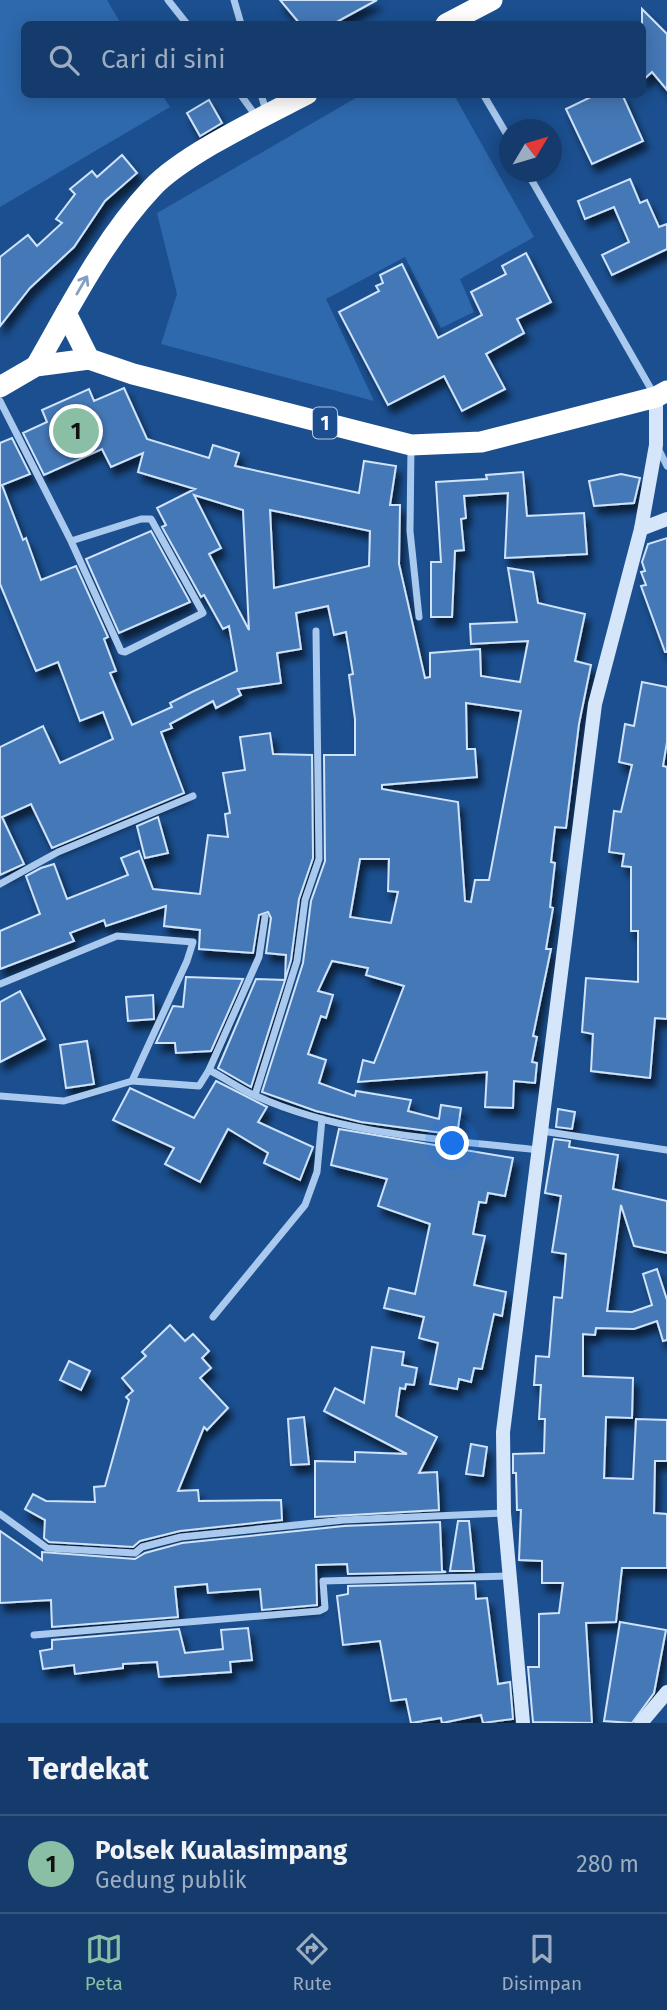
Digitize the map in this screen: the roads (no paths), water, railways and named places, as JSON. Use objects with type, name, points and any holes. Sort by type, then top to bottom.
[{"type":"highway","points":[[452,21],[492,0]]},
{"type":"highway","points":[[36,366],[103,250],[153,186],[262,109],[295,98]]},
{"type":"highway","points":[[66,313],[89,359]]},
{"type":"highway","name":"1","points":[[0,387],[36,366],[89,359],[133,374],[411,444],[481,442],[661,394]]},
{"type":"street","points":[[168,0],[185,21]]},
{"type":"street","points":[[234,0],[240,21]]},
{"type":"street","points":[[246,98],[262,109]]},
{"type":"street","points":[[486,98],[499,122]]},
{"type":"street","points":[[523,1723],[504,1513],[503,1432],[595,704],[641,529],[656,445],[661,394],[533,182]]},
{"type":"street","points":[[0,401],[71,541],[123,652],[203,613],[151,519],[141,519],[71,541]]},
{"type":"street","points":[[411,444],[410,531],[419,617]]},
{"type":"street","points":[[656,445],[667,466]]},
{"type":"street","points":[[641,529],[667,519]]},
{"type":"street","points":[[255,1096],[297,961],[305,900],[319,859],[316,631]]},
{"type":"street","points":[[0,884],[58,852],[194,796]]},
{"type":"street","points":[[0,1096],[64,1101],[132,1081],[200,1086],[259,957],[265,917]]},
{"type":"street","points":[[0,984],[117,936],[193,942],[187,961],[132,1081]]},
{"type":"street","points":[[209,1070],[255,1096],[322,1119],[375,1132],[539,1150]]},
{"type":"street","points":[[214,1317],[305,1205],[317,1172],[322,1119]]},
{"type":"street","points":[[541,1131],[667,1150]]},
{"type":"street","points":[[0,1514],[47,1548],[135,1553],[142,1547],[181,1537],[344,1520],[504,1513]]},
{"type":"street","points":[[34,1635],[318,1611],[325,1608],[323,1581],[509,1576]]},
{"type":"street","points":[[641,1723],[667,1692]]},
{"type":"place","name":"Polsek Kualasimpang","points":[[76,431]]}]
